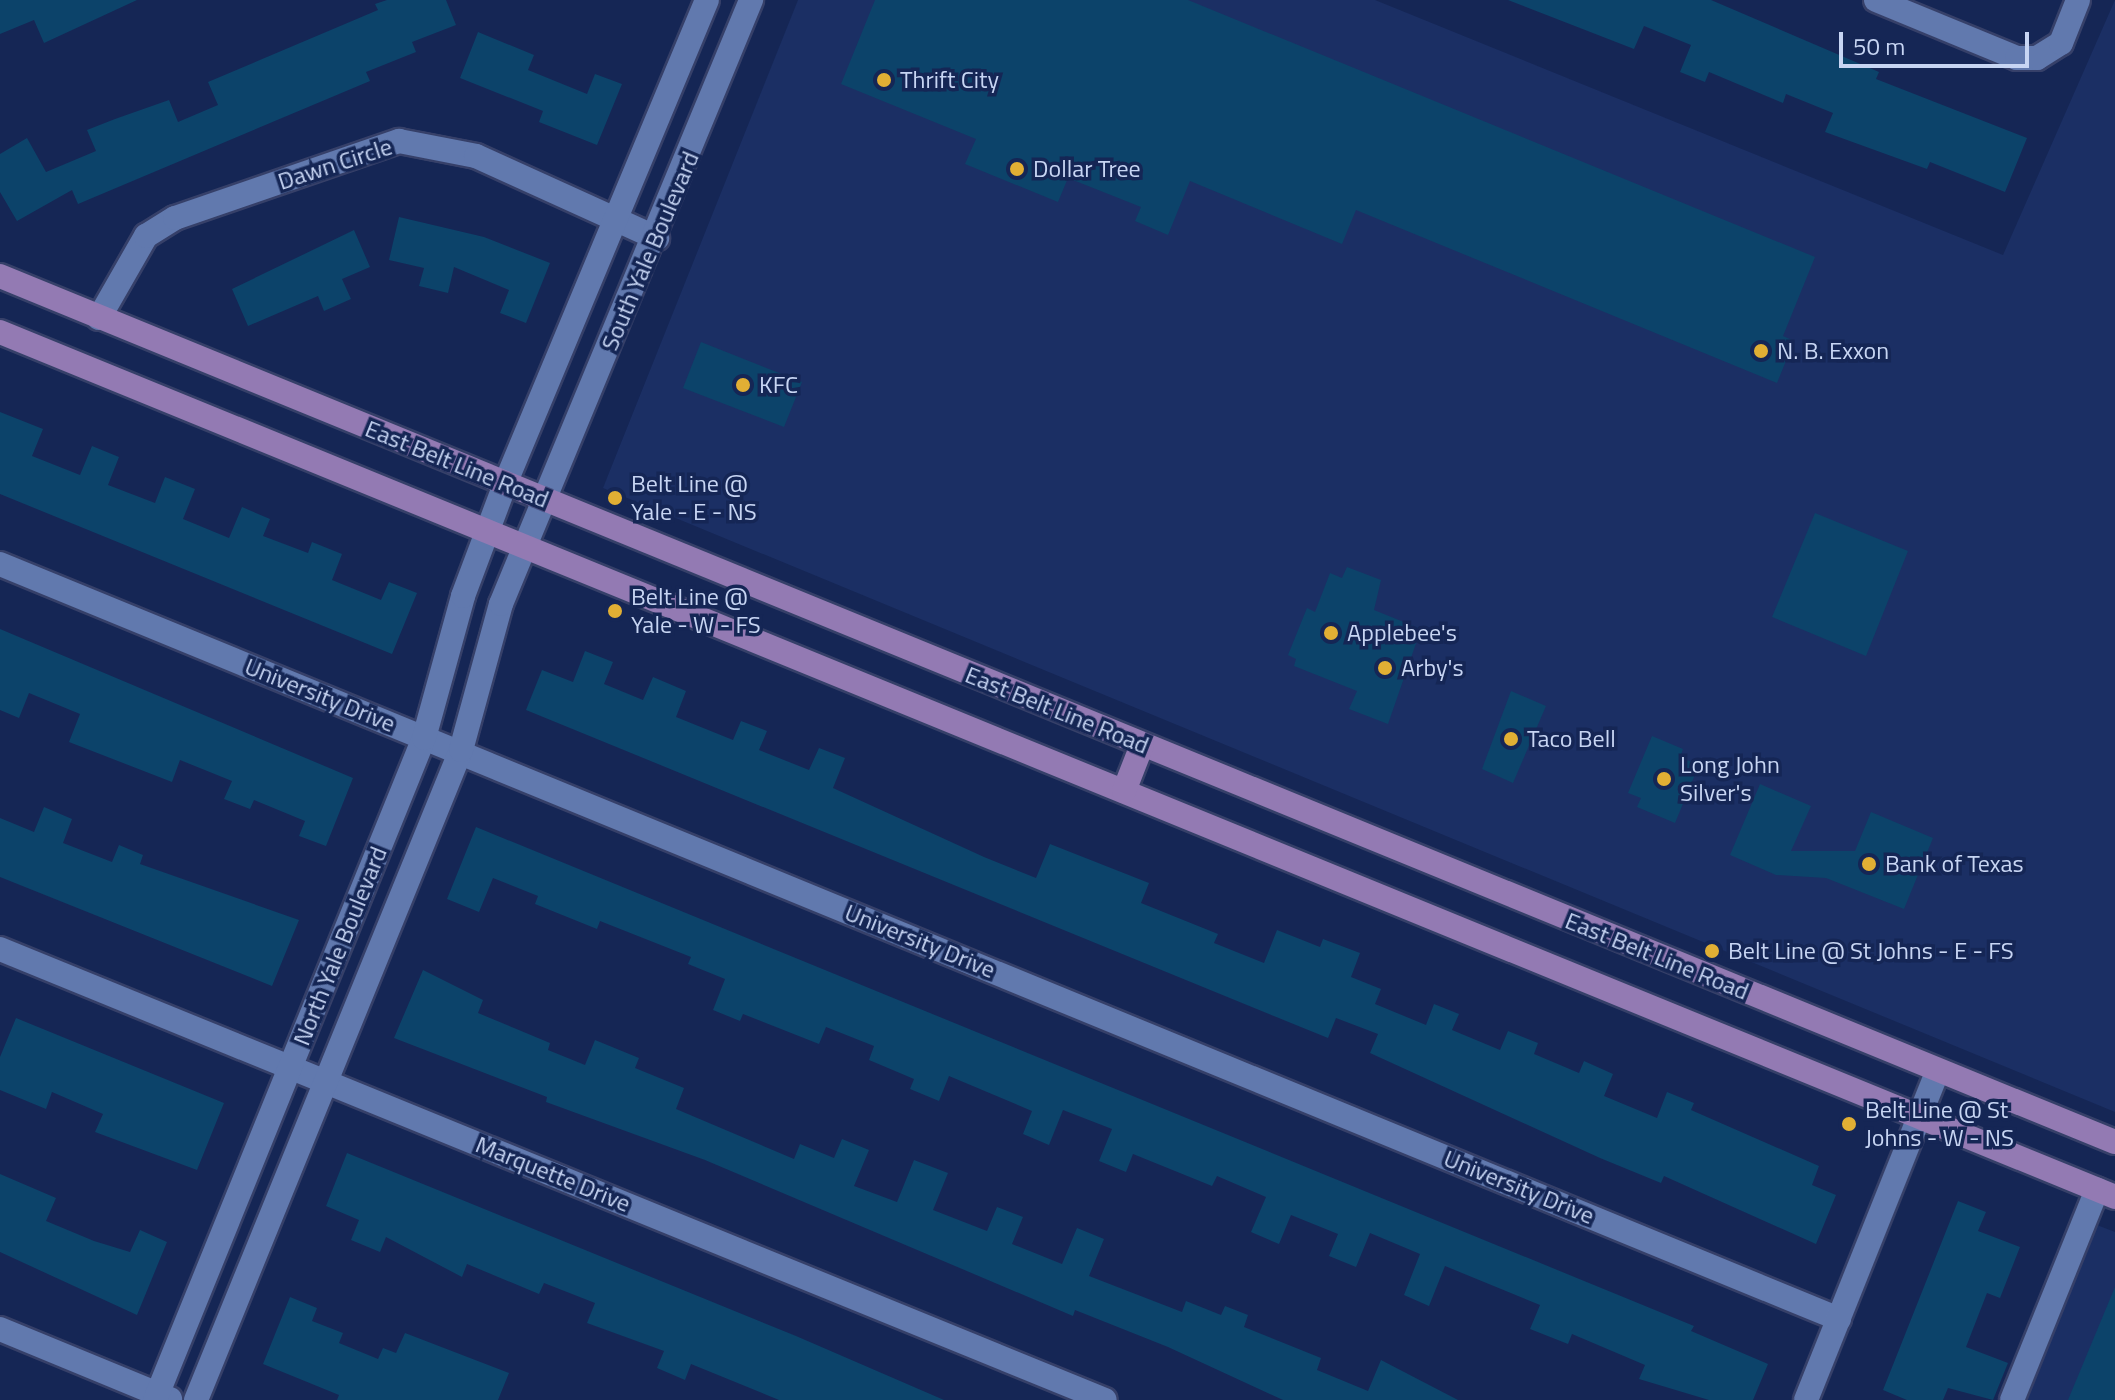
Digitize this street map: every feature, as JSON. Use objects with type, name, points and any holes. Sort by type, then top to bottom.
[{"type":"main road","name":"East Belt Line Road","points":[[0,276],[1937,1072],[2115,1142]]},
{"type":"main road","name":"East Belt Line Road","points":[[0,332],[524,548],[1921,1114],[2106,1193]]},
{"type":"main road","points":[[1124,791],[1142,745]]},
{"type":"street","name":"South Yale Boulevard","points":[[505,484],[619,222],[707,0]]},
{"type":"street","name":"South Yale Boulevard","points":[[544,499],[657,238],[751,0]]},
{"type":"street","points":[[1876,0],[2017,58],[2037,58],[2061,43],[2078,0]]},
{"type":"street","name":"Dawn Circle","points":[[99,318],[146,236],[175,218],[399,141],[476,156],[657,238]]},
{"type":"street","name":"North Yale Boulevard","points":[[161,1398],[424,738],[487,532],[505,484]]},
{"type":"street","name":"North Yale Boulevard","points":[[196,1400],[460,751],[501,604],[544,499]]},
{"type":"street","name":"University Drive","points":[[0,564],[1839,1319]]},
{"type":"street","name":"Marquette Drive","points":[[0,949],[1105,1400]]},
{"type":"street","points":[[1806,1400],[1937,1072]]},
{"type":"street","points":[[2012,1400],[2106,1193]]},
{"type":"street","points":[[0,1329],[161,1398]]},
{"type":"shaded area","points":[[798,0],[1375,0],[2003,255],[2115,0],[2115,1112],[603,488]]},
{"type":"shaded area","points":[[2097,1225],[2115,1232],[2115,1400],[2026,1400]]},
{"type":"building","points":[[0,0],[137,0],[44,43],[34,20],[0,34]]},
{"type":"building","points":[[387,0],[446,0],[456,25],[412,42],[416,52],[366,72],[370,81],[78,204],[72,190],[17,221],[0,192],[0,154],[27,138],[46,172],[96,151],[87,130],[115,119],[169,100],[178,122],[218,105],[208,82],[378,10],[375,4]]},
{"type":"building","points":[[875,0],[1188,0],[1815,257],[1783,336],[1794,341],[1777,383],[1356,210],[1342,244],[1190,181],[1168,235],[1135,221],[1141,207],[1068,178],[1058,202],[965,164],[976,139],[841,84]]},
{"type":"building","points":[[1508,0],[1711,0],[1879,72],[1876,79],[2027,138],[2005,192],[1930,162],[1927,169],[1825,132],[1833,113],[1786,94],[1783,103],[1709,72],[1705,82],[1680,72],[1691,45],[1644,26],[1634,49]]},
{"type":"building","points":[[478,32],[534,55],[528,70],[587,94],[595,74],[622,84],[597,145],[539,122],[543,111],[460,78]]},
{"type":"building","points":[[399,217],[484,237],[550,263],[526,323],[500,313],[509,290],[454,267],[448,293],[419,286],[424,268],[389,260]]},
{"type":"building","points":[[354,230],[370,267],[342,279],[351,299],[324,311],[318,296],[248,326],[232,289]]},
{"type":"building","name":"KFC","points":[[701,342],[802,382],[784,427],[683,388]]},
{"type":"building","points":[[0,412],[43,429],[32,456],[80,475],[92,446],[119,457],[108,485],[155,503],[165,477],[195,489],[183,519],[229,538],[242,507],[270,519],[263,536],[308,553],[312,542],[342,554],[332,580],[381,600],[389,582],[417,593],[392,654],[0,494]]},
{"type":"building","points":[[1815,513],[1908,551],[1866,656],[1772,617]]},
{"type":"building","points":[[1347,567],[1381,580],[1374,610],[1421,629],[1388,724],[1349,709],[1357,691],[1294,666],[1296,659],[1288,655],[1307,608],[1315,612],[1330,573],[1342,578]]},
{"type":"building","points":[[0,629],[353,778],[326,846],[299,836],[305,821],[254,800],[250,809],[224,799],[232,781],[180,760],[172,782],[69,742],[80,714],[29,693],[19,718],[0,710]]},
{"type":"building","points":[[585,651],[613,662],[604,684],[643,700],[653,677],[686,691],[676,717],[733,740],[741,721],[767,731],[759,750],[809,770],[819,748],[845,758],[833,788],[984,857],[1036,878],[1050,844],[1149,883],[1141,903],[1218,934],[1214,943],[1264,963],[1277,930],[1320,947],[1323,939],[1360,953],[1351,977],[1381,989],[1375,1004],[1426,1025],[1434,1004],[1459,1014],[1452,1030],[1500,1050],[1508,1031],[1538,1043],[1534,1054],[1579,1073],[1584,1061],[1613,1074],[1604,1096],[1657,1118],[1667,1092],[1694,1103],[1691,1110],[1819,1166],[1812,1185],[1836,1195],[1816,1244],[1664,1176],[1661,1183],[1600,1158],[1370,1053],[1378,1034],[1336,1018],[1328,1038],[526,710],[542,670],[573,682]]},
{"type":"building","name":"Taco Bell","points":[[1511,691],[1546,706],[1513,783],[1482,769]]},
{"type":"building","name":"Long John Silver's","points":[[1652,736],[1683,749],[1680,757],[1699,765],[1675,823],[1637,807],[1641,798],[1628,793]]},
{"type":"building","points":[[1760,784],[1811,806],[1791,851],[1855,851],[1871,812],[1933,838],[1904,909],[1826,878],[1776,875],[1730,855]]},
{"type":"building","points":[[44,807],[72,819],[63,843],[112,862],[119,845],[143,855],[140,864],[299,920],[272,986],[0,877],[0,818],[34,832]]},
{"type":"building","points":[[476,827],[1694,1326],[1691,1331],[1768,1364],[1753,1400],[1709,1400],[1639,1379],[1645,1365],[1572,1334],[1568,1344],[1530,1329],[1540,1305],[1445,1266],[1429,1306],[1404,1295],[1420,1254],[1370,1233],[1356,1267],[1329,1256],[1338,1234],[1291,1215],[1279,1244],[1251,1232],[1266,1197],[1217,1176],[1212,1186],[1133,1154],[1126,1172],[1099,1161],[1112,1129],[1063,1110],[1049,1145],[1023,1134],[1032,1111],[949,1076],[939,1101],[910,1089],[914,1079],[869,1060],[874,1046],[826,1027],[819,1044],[743,1014],[740,1021],[713,1010],[725,979],[688,964],[691,957],[600,921],[597,929],[535,904],[538,896],[493,878],[479,912],[447,899]]},
{"type":"building","points":[[423,970],[483,1000],[478,1013],[550,1043],[548,1050],[585,1065],[595,1040],[639,1058],[635,1068],[684,1088],[676,1109],[794,1159],[800,1144],[834,1158],[842,1139],[869,1150],[854,1186],[897,1202],[914,1160],[948,1173],[933,1210],[987,1231],[997,1207],[1023,1217],[1012,1244],[1062,1264],[1077,1228],[1104,1239],[1089,1276],[1182,1312],[1186,1301],[1221,1315],[1225,1306],[1248,1315],[1244,1327],[1321,1358],[1317,1370],[1368,1391],[1381,1360],[1458,1400],[1283,1400],[1168,1347],[1075,1310],[1073,1316],[705,1160],[546,1102],[547,1097],[394,1038]]},
{"type":"building","points":[[16,1018],[224,1103],[197,1170],[95,1132],[103,1114],[52,1092],[46,1109],[0,1090],[0,1057]]},
{"type":"building","points":[[347,1153],[796,1336],[944,1400],[779,1400],[691,1364],[685,1380],[657,1368],[664,1351],[587,1323],[595,1303],[544,1283],[539,1294],[467,1264],[462,1277],[386,1237],[380,1252],[351,1240],[359,1220],[326,1206]]},
{"type":"building","points":[[0,1174],[56,1198],[46,1221],[94,1241],[130,1252],[140,1230],[167,1242],[137,1315],[0,1252]]},
{"type":"building","points":[[1958,1201],[1986,1212],[1978,1231],[2020,1247],[2000,1298],[1987,1293],[1966,1347],[2008,1363],[1993,1400],[1948,1388],[1943,1400],[1907,1400],[1883,1390]]},
{"type":"building","points":[[2115,1287],[2115,1400],[2068,1400]]},
{"type":"building","points":[[290,1297],[317,1308],[312,1321],[343,1333],[339,1343],[378,1359],[383,1348],[396,1353],[405,1333],[509,1373],[498,1400],[337,1400],[339,1395],[263,1364]]},
{"type":"place","name":"Thrift City","points":[[884,80]]},
{"type":"place","name":"Dollar Tree","points":[[1017,169]]},
{"type":"place","name":"N. B. Exxon","points":[[1761,351]]},
{"type":"place","name":"KFC","points":[[743,385]]},
{"type":"place","name":"Belt Line @ Yale - E - NS","points":[[615,498]]},
{"type":"place","name":"Belt Line @ Yale - W - FS","points":[[615,611]]},
{"type":"place","name":"Applebee's","points":[[1331,633]]},
{"type":"place","name":"Arby's","points":[[1385,668]]},
{"type":"place","name":"Taco Bell","points":[[1511,739]]},
{"type":"place","name":"Long John Silver's","points":[[1664,779]]},
{"type":"place","name":"Bank of Texas","points":[[1869,864]]},
{"type":"place","name":"Belt Line @ St Johns - E - FS","points":[[1712,951]]},
{"type":"place","name":"Belt Line @ St Johns - W - NS","points":[[1849,1124]]}]
